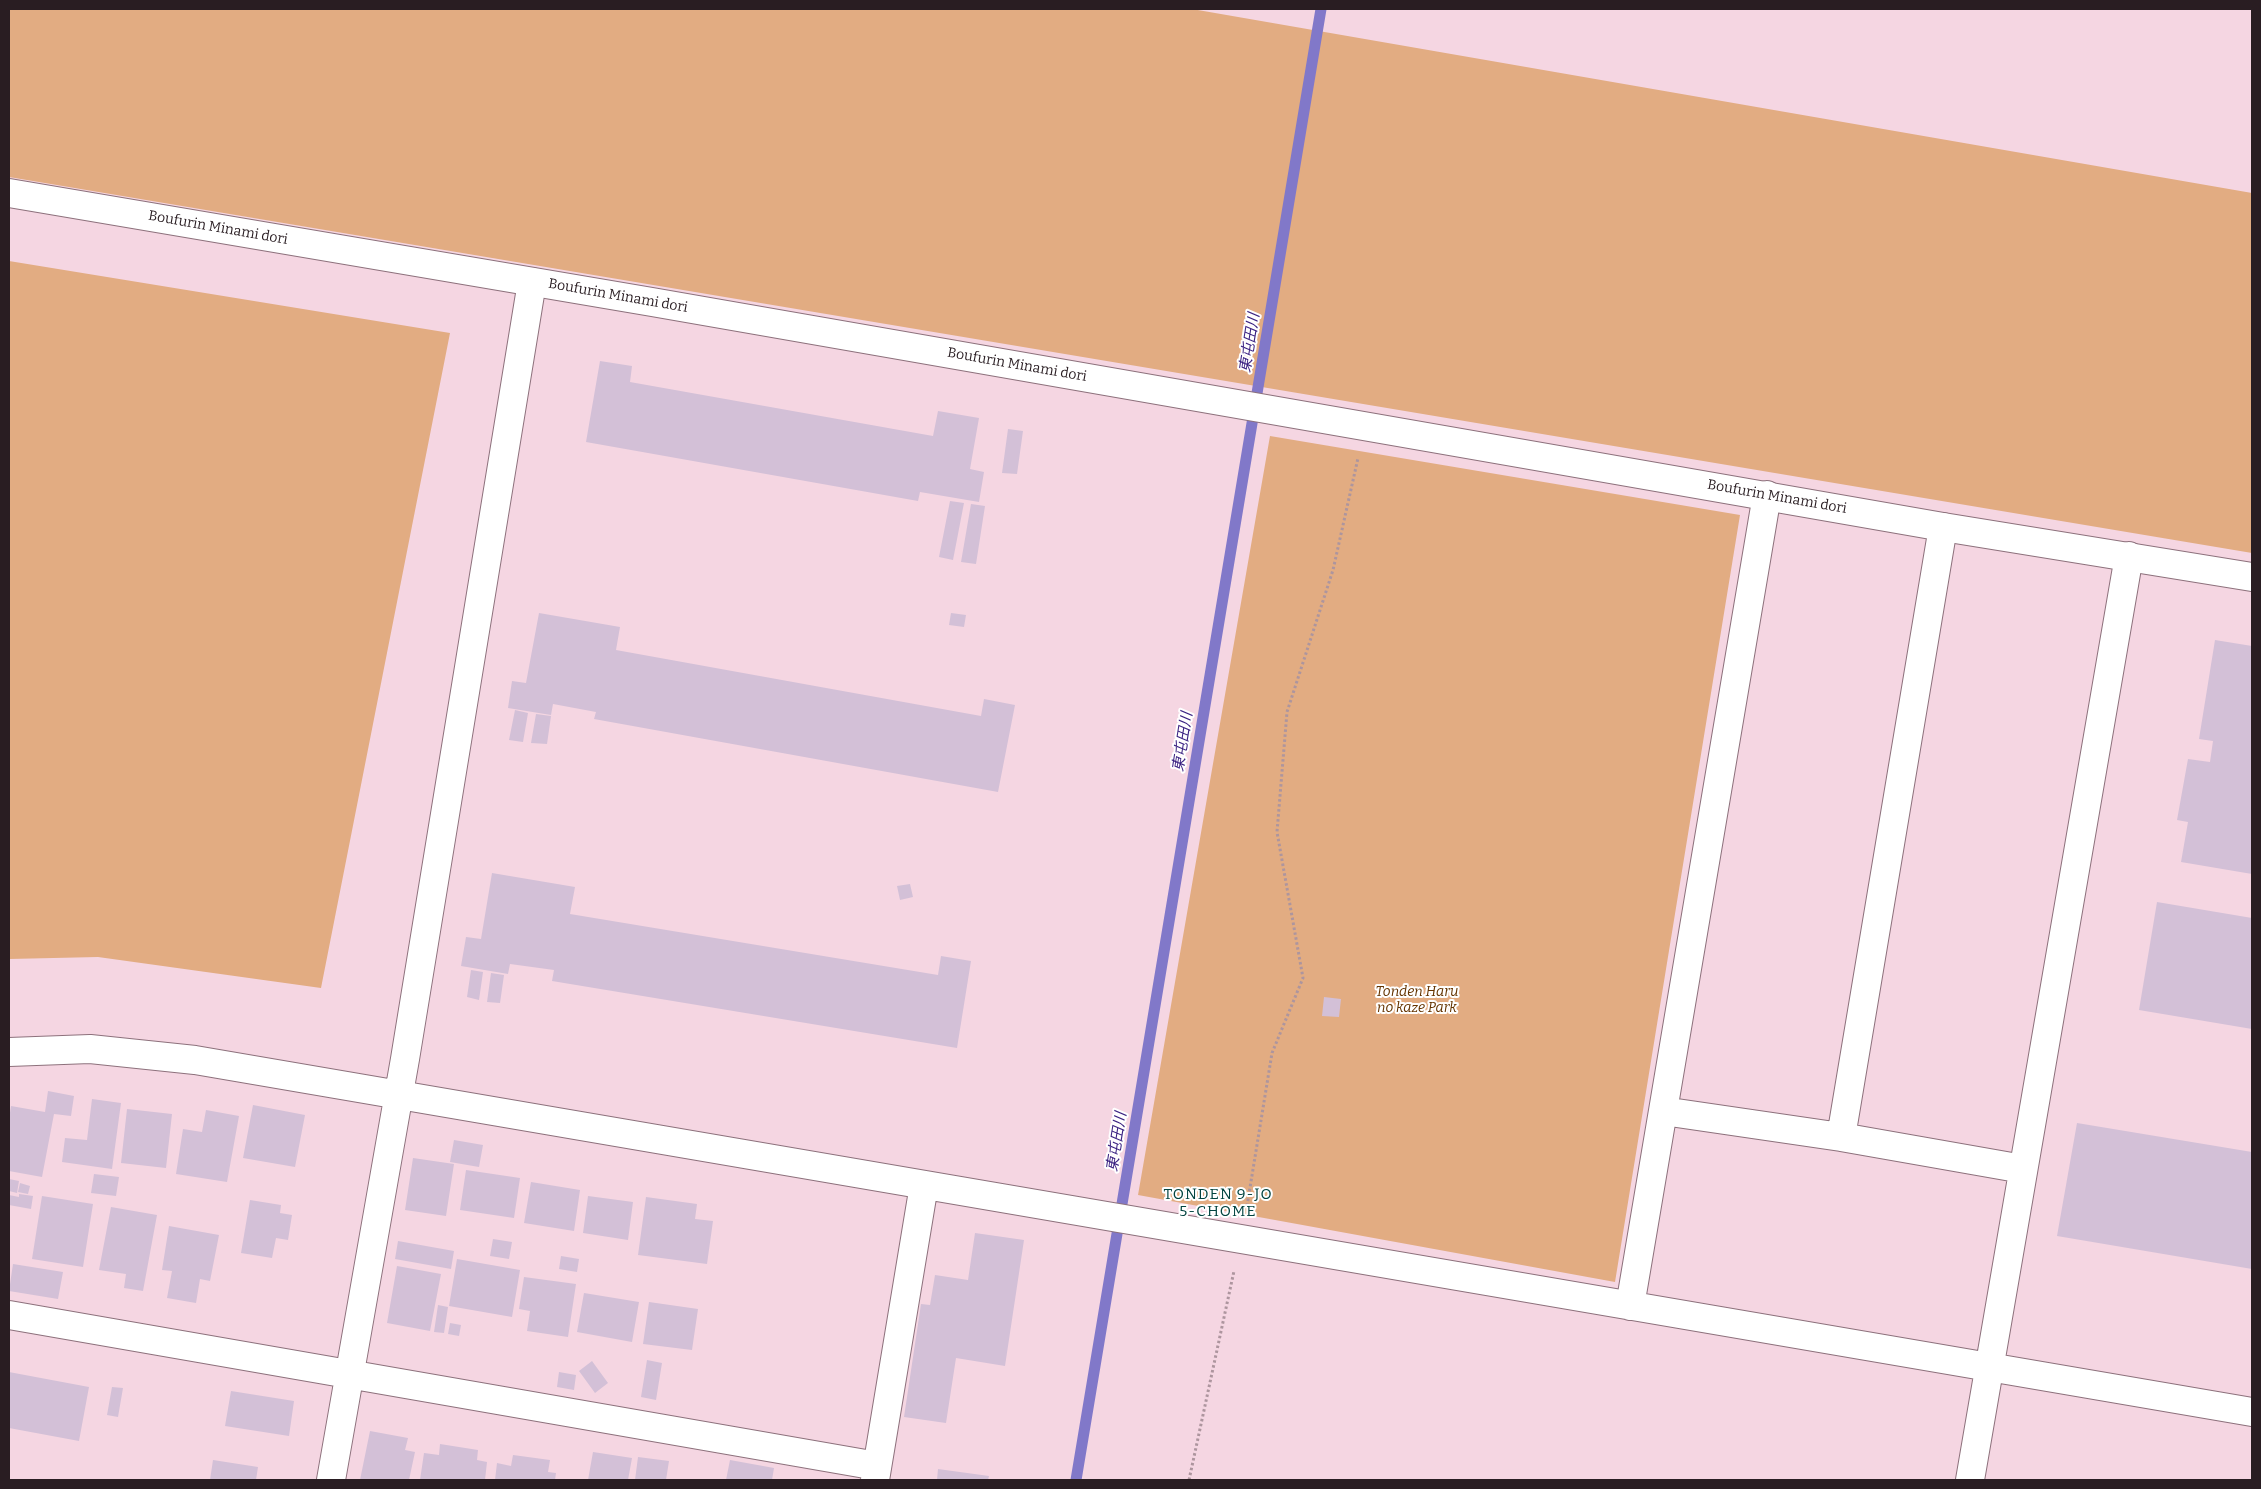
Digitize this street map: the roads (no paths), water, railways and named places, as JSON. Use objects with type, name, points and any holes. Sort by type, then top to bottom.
[{"type":"street","name":"Boufurin Minami dori","points":[[9,192],[1303,414],[1943,527],[2252,577]]},
{"type":"street","points":[[331,1480],[399,1096],[532,282]]},
{"type":"street","points":[[1630,1306],[1767,495]]},
{"type":"street","points":[[1841,1137],[1943,527]]},
{"type":"street","points":[[1970,1480],[2129,556]]},
{"type":"street","points":[[9,1052],[90,1049],[195,1060],[2252,1412]]},
{"type":"street","points":[[1663,1111],[1841,1137],[2023,1169]]},
{"type":"street","points":[[9,1315],[876,1473],[924,1185]]},
{"type":"waterway","name":"東屯田川","points":[[1076,1480],[1321,9]]},
{"type":"district","name":"TONDEN 9-JO 5-CHOME","points":[[1218,1204]]},
{"type":"park label","name":"Tonden Haru no kaze Park","points":[[1417,1000]]}]
